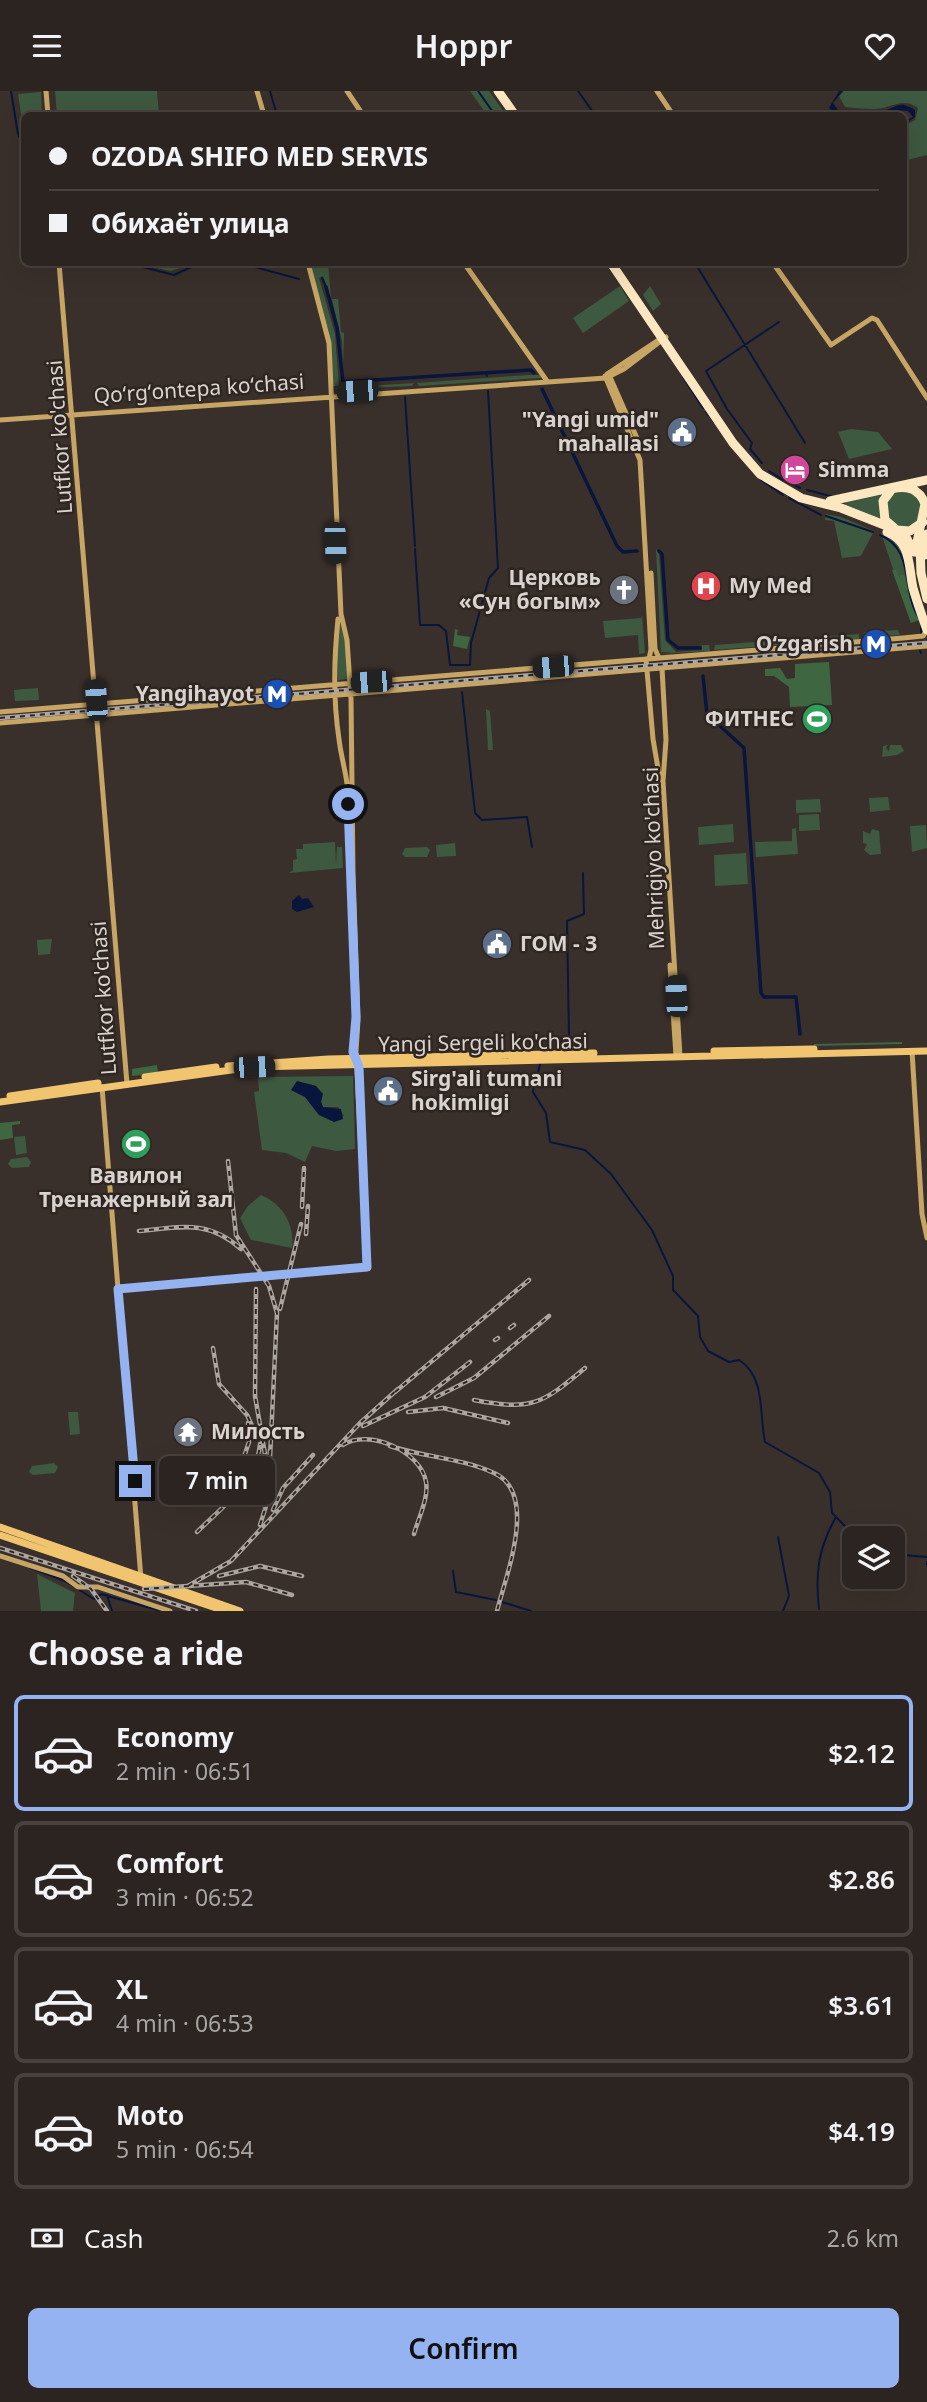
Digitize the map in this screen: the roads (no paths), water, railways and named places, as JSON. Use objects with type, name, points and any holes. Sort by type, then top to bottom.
[{"type":"highway","points":[[496,91],[511,112]]},
{"type":"highway","points":[[615,266],[726,429],[760,474],[818,508],[843,514],[898,538],[908,555],[925,632]]},
{"type":"highway","points":[[726,429],[752,460],[773,478],[807,495],[840,504],[895,530],[906,531],[920,525]]},
{"type":"highway","points":[[801,498],[840,504],[927,480]]},
{"type":"highway","points":[[915,557],[926,506],[914,489],[896,488],[887,493],[882,508],[885,520],[908,540],[915,557],[927,612]]},
{"type":"highway","points":[[918,605],[924,597],[919,558],[920,525]]},
{"type":"highway","points":[[927,534],[927,578]]},
{"type":"main road","points":[[48,91],[49,112]]},
{"type":"main road","points":[[258,91],[264,112]]},
{"type":"main road","points":[[347,91],[361,112]]},
{"type":"main road","points":[[657,91],[671,112]]},
{"type":"main road","name":"Lutfkor ko'chasi","points":[[61,266],[127,1081]]},
{"type":"main road","points":[[118,1289],[367,1267],[356,1060],[348,778],[339,740],[334,641],[338,614],[328,338],[308,266]]},
{"type":"main road","points":[[466,266],[547,380]]},
{"type":"main road","points":[[775,266],[831,345],[872,318],[877,320],[927,398]]},
{"type":"main road","points":[[607,377],[664,338]]},
{"type":"main road","name":"Qoʻrgʻontepa koʻchasi","points":[[0,419],[330,394],[607,377]]},
{"type":"main road","name":"Mehrigiyo ko'chasi","points":[[607,377],[636,433],[644,460],[655,649],[662,668],[666,849]]},
{"type":"main road","name":"Mehrigiyo ko'chasi","points":[[607,377],[632,434],[641,467],[652,652],[647,659],[646,670],[666,849],[678,1054]]},
{"type":"main road","points":[[330,394],[341,614],[347,639],[351,693],[351,873]]},
{"type":"main road","points":[[0,712],[831,644],[925,632],[926,646],[0,723]]},
{"type":"main road","points":[[831,644],[832,653]]},
{"type":"main road","points":[[692,656],[693,665]]},
{"type":"main road","points":[[533,669],[533,678]]},
{"type":"main road","points":[[417,687],[418,678]]},
{"type":"main road","points":[[239,692],[243,696],[240,704]]},
{"type":"main road","points":[[116,703],[114,708],[117,713]]},
{"type":"main road","points":[[75,706],[76,717]]},
{"type":"main road","points":[[21,711],[21,721]]},
{"type":"main road","name":"Yangi Sergeli ko'chasi","points":[[744,1053],[927,1048]]},
{"type":"main road","name":"Yangi Sergeli ko'chasi","points":[[0,1099],[254,1067],[356,1060],[912,1051],[927,1048]]},
{"type":"main road","points":[[912,1051],[922,1215],[927,1238]]},
{"type":"main road","points":[[101,1085],[141,1579]]},
{"type":"main road","points":[[0,1527],[225,1611]]},
{"type":"main road","points":[[0,1535],[116,1574]]},
{"type":"main road","points":[[0,1542],[12,1541],[56,1557],[141,1579],[240,1611]]},
{"type":"main road","points":[[0,1556],[63,1576],[78,1587],[98,1587],[170,1611]]},
{"type":"water","points":[[839,91],[843,91],[833,103],[838,110],[854,112],[834,112],[829,108]]},
{"type":"water","points":[[902,105],[915,110],[915,117],[907,123],[907,120],[913,117],[908,111],[878,112]]},
{"type":"water","points":[[299,895],[302,899],[308,898],[314,907],[297,912],[292,909],[292,901]]},
{"type":"water","points":[[297,1081],[316,1086],[323,1094],[323,1107],[341,1109],[343,1119],[334,1122],[319,1115],[305,1097],[291,1090]]},
{"type":"waterway","points":[[11,91],[21,140]]},
{"type":"waterway","points":[[270,91],[276,112]]},
{"type":"waterway","points":[[478,91],[493,112]]},
{"type":"waterway","points":[[578,91],[593,112]]},
{"type":"waterway","points":[[139,266],[174,275],[194,266]]},
{"type":"waterway","points":[[251,266],[299,279]]},
{"type":"waterway","points":[[697,266],[805,443]]},
{"type":"waterway","points":[[322,278],[326,287]]},
{"type":"waterway","points":[[326,287],[337,328],[343,382],[531,370],[534,373]]},
{"type":"waterway","points":[[762,463],[750,449],[752,443],[727,409],[706,371],[779,322]]},
{"type":"waterway","points":[[683,377],[703,408]]},
{"type":"waterway","points":[[542,389],[617,546],[623,552],[637,551]]},
{"type":"waterway","points":[[415,549],[420,625],[439,625],[446,631],[450,665],[470,665],[471,643],[489,578],[498,568],[488,391]]},
{"type":"waterway","points":[[405,397],[415,546]]},
{"type":"waterway","points":[[706,412],[714,422]]},
{"type":"waterway","points":[[769,471],[783,480]]},
{"type":"waterway","points":[[761,480],[783,495]]},
{"type":"waterway","points":[[792,484],[800,488]]},
{"type":"waterway","points":[[807,490],[834,497]]},
{"type":"waterway","points":[[789,498],[821,515]]},
{"type":"waterway","points":[[826,516],[873,532]]},
{"type":"waterway","points":[[880,535],[891,541],[903,560],[910,596],[919,618]]},
{"type":"waterway","points":[[659,551],[662,554],[668,640],[678,648],[700,648]]},
{"type":"waterway","points":[[921,624],[921,633]]},
{"type":"waterway","points":[[703,676],[707,714],[744,748],[761,993],[764,997],[796,997],[800,1034]]},
{"type":"waterway","points":[[462,692],[475,813],[482,820],[527,817],[532,847]]},
{"type":"waterway","points":[[569,1038],[567,921],[584,914],[583,873]]},
{"type":"waterway","points":[[536,1081],[540,1064]]},
{"type":"waterway","points":[[534,1085],[533,1092],[546,1113],[550,1142],[585,1150],[611,1174],[652,1230],[673,1276],[673,1290],[698,1316],[700,1337],[708,1351],[729,1362],[739,1360],[754,1376],[760,1397],[765,1442],[819,1473],[830,1492],[832,1513],[845,1526]]},
{"type":"waterway","points":[[819,1609],[819,1562],[825,1540],[836,1517]]},
{"type":"waterway","points":[[778,1537],[789,1596],[783,1611]]},
{"type":"waterway","points":[[905,1555],[927,1557]]},
{"type":"waterway","points":[[31,1568],[65,1581],[94,1599],[101,1594],[161,1611]]},
{"type":"waterway","points":[[453,1571],[456,1592],[496,1600]]},
{"type":"waterway","points":[[107,1595],[112,1611]]},
{"type":"waterway","points":[[502,1602],[531,1611]]},
{"type":"railway","points":[[0,718],[927,643]]},
{"type":"railway","points":[[228,1161],[236,1235],[269,1286],[277,1313],[270,1458]]},
{"type":"railway","points":[[302,1207],[304,1168]]},
{"type":"railway","points":[[306,1234],[308,1206]]},
{"type":"railway","points":[[280,1309],[301,1224]]},
{"type":"railway","points":[[139,1231],[181,1227],[205,1229],[229,1239],[241,1249]]},
{"type":"railway","points":[[395,1392],[529,1280]]},
{"type":"railway","points":[[256,1289],[255,1396],[266,1460]]},
{"type":"railway","points":[[436,1397],[474,1378],[549,1316]]},
{"type":"railway","points":[[510,1328],[514,1325]]},
{"type":"railway","points":[[213,1348],[219,1384],[247,1415],[256,1434]]},
{"type":"railway","points":[[363,1426],[425,1397],[470,1362]]},
{"type":"railway","points":[[474,1400],[510,1405],[535,1402],[558,1390],[585,1368]]},
{"type":"railway","points":[[188,1586],[231,1561],[360,1423],[398,1389]]},
{"type":"railway","points":[[408,1412],[443,1408],[508,1423]]},
{"type":"railway","points":[[238,1475],[249,1442],[248,1423]]},
{"type":"railway","points":[[343,1445],[366,1439],[392,1445],[404,1452],[422,1471],[427,1488],[414,1534]]},
{"type":"railway","points":[[197,1532],[245,1482],[257,1458],[260,1444]]},
{"type":"railway","points":[[390,1446],[482,1468],[507,1483],[515,1498],[516,1536],[497,1611]]},
{"type":"railway","points":[[260,1525],[267,1503],[270,1450]]},
{"type":"railway","points":[[273,1510],[283,1488],[313,1455]]},
{"type":"railway","points":[[0,1548],[196,1611]]},
{"type":"railway","points":[[219,1576],[260,1566],[302,1576]]},
{"type":"railway","points":[[73,1576],[91,1589],[107,1611]]},
{"type":"railway","points":[[144,1589],[246,1582],[292,1595]]},
{"type":"place","name":"\"Yangi umid\" mahallasi","points":[[682,432]]},
{"type":"place","name":"Simma","points":[[795,470]]},
{"type":"place","name":"My Med","points":[[706,586]]},
{"type":"place","name":"Церковь «Сун богым»","points":[[624,590]]},
{"type":"place","name":"O‘zgarish","points":[[876,644]]},
{"type":"place","name":"Yangihayot","points":[[277,694]]},
{"type":"place","name":"ФИТНЕС","points":[[817,719]]},
{"type":"place","name":"ГОМ - 3","points":[[497,944]]},
{"type":"place","name":"Sirg'ali tumani hokimligi","points":[[388,1091]]},
{"type":"place","name":"Вавилон Тренажерный зал","points":[[136,1144]]},
{"type":"place","name":"Милость","points":[[188,1432]]}]
